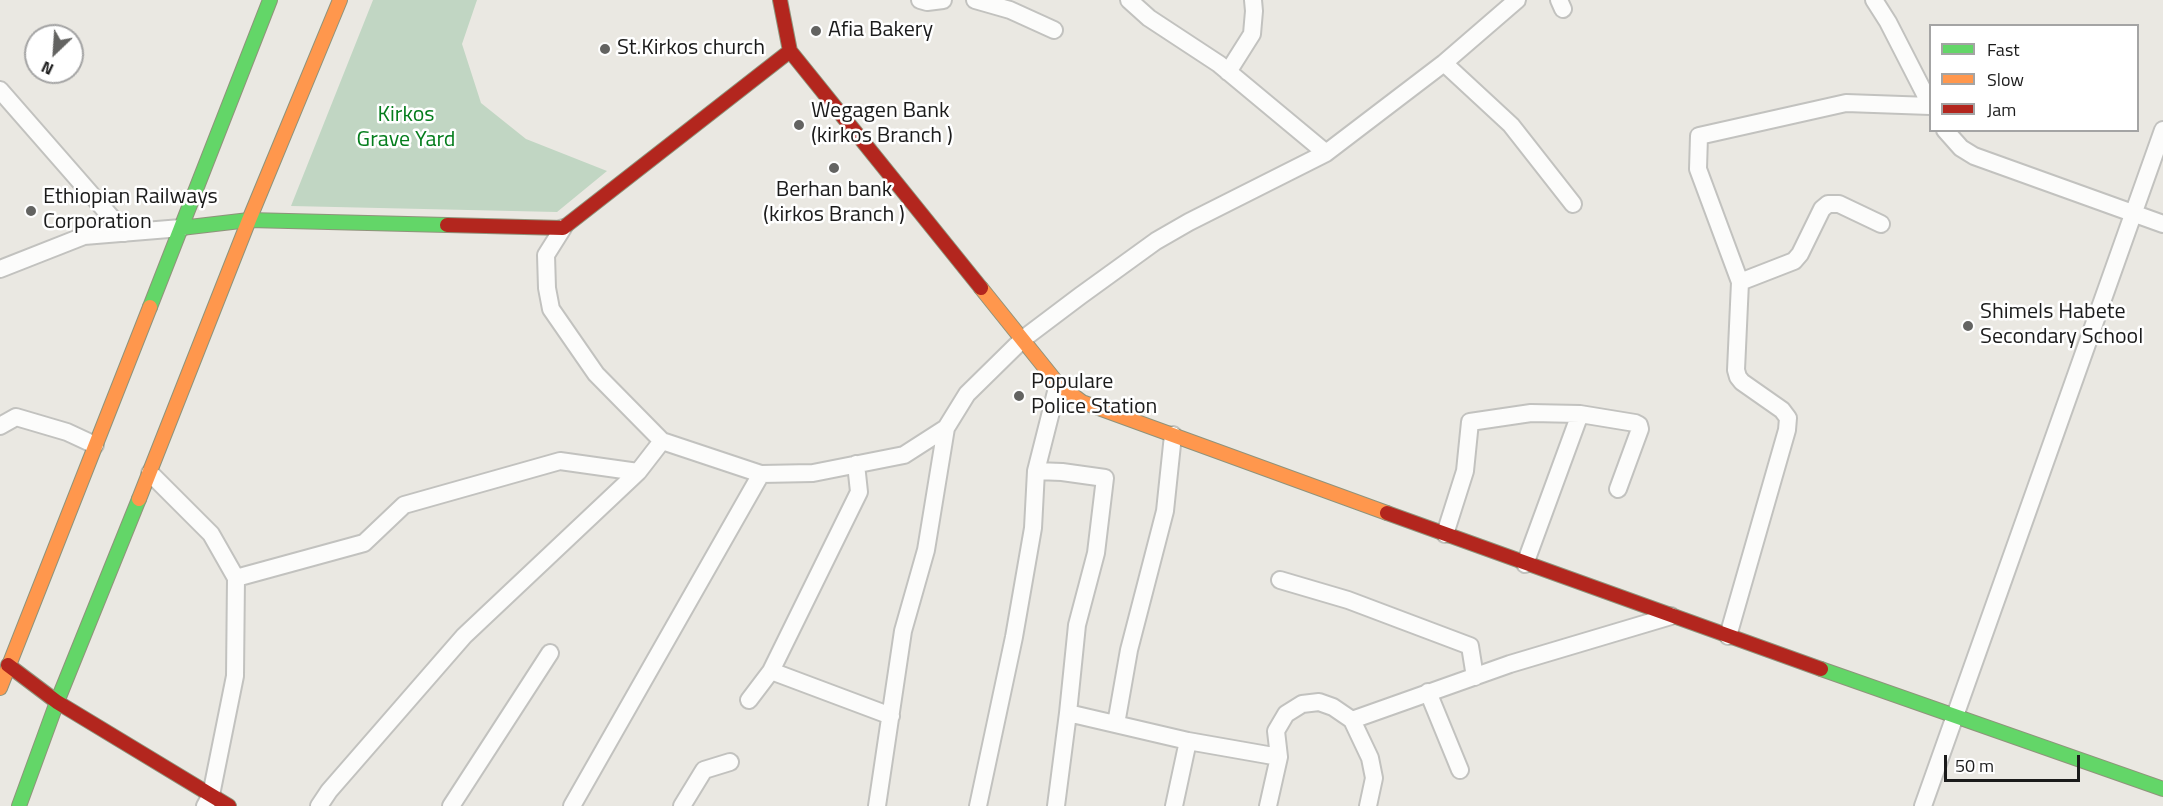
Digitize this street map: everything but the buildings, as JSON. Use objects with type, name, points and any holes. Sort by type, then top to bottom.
[{"type":"street","points":[[0,688],[4,662],[95,445],[270,0]]},
{"type":"street","points":[[19,806],[57,702],[249,220],[340,0]]},
{"type":"street","points":[[780,0],[790,51],[1058,384],[1082,402],[1525,564],[2163,789]]},
{"type":"street","points":[[920,0],[927,2],[944,0]]},
{"type":"street","points":[[975,0],[1010,10],[1054,30]]},
{"type":"street","points":[[1129,0],[1149,18],[1228,72],[1326,153]]},
{"type":"street","points":[[1228,72],[1252,34],[1253,0]]},
{"type":"street","points":[[877,806],[903,631],[926,550],[946,428],[967,394],[1023,339],[1156,241],[1326,153],[1444,63],[1518,0]]},
{"type":"street","points":[[1874,0],[1888,22],[1929,103]]},
{"type":"street","points":[[790,51],[563,228],[546,255],[547,288],[551,309],[596,374],[662,441],[761,474],[813,473],[904,455],[946,428]]},
{"type":"street","points":[[1444,63],[1511,125],[1573,204]]},
{"type":"street","points":[[0,90],[125,233]]},
{"type":"street","points":[[1728,636],[1788,418],[1782,410],[1738,377],[1736,370],[1740,282],[1698,169],[1699,136],[1846,103],[1929,105]]},
{"type":"street","points":[[1923,806],[2163,130]]},
{"type":"street","points":[[1947,132],[1961,148],[1974,156],[2163,224]]},
{"type":"street","points":[[1740,282],[1794,261],[1800,254],[1822,209],[1828,204],[1839,204],[1881,224]]},
{"type":"street","points":[[0,269],[84,236],[249,220],[563,228]]},
{"type":"street","points":[[978,806],[1016,626],[1033,528],[1036,471],[1058,384]]},
{"type":"street","points":[[1445,534],[1466,471],[1470,422],[1531,414],[1580,414],[1635,423],[1640,427],[1618,489]]},
{"type":"street","points":[[1525,564],[1580,414]]},
{"type":"street","points":[[0,426],[16,417],[67,432],[95,445]]},
{"type":"street","points":[[1116,724],[1129,650],[1165,511],[1173,435]]},
{"type":"street","points":[[319,806],[329,791],[464,636],[638,472],[662,441]]},
{"type":"street","points":[[236,578],[364,543],[404,505],[561,460],[638,472]]},
{"type":"street","points":[[749,700],[771,671],[859,492],[856,464]]},
{"type":"street","points":[[1036,471],[1106,478],[1096,553],[1077,625],[1056,806]]},
{"type":"street","points":[[150,473],[211,534],[236,578],[235,676],[208,800]]},
{"type":"street","points":[[572,806],[761,474]]},
{"type":"street","points":[[1280,580],[1348,600],[1470,646],[1475,677]]},
{"type":"street","points":[[1352,720],[1510,664],[1671,616]]},
{"type":"street","points":[[451,806],[550,652]]},
{"type":"street","points":[[4,662],[57,702],[208,800],[229,806]]},
{"type":"street","points":[[771,671],[891,716]]},
{"type":"street","points":[[1428,692],[1460,770]]},
{"type":"street","points":[[1268,806],[1279,757],[1276,731],[1286,714],[1302,704],[1318,702],[1333,707],[1352,720],[1370,758],[1374,777],[1368,806]]},
{"type":"street","points":[[1068,713],[1188,741],[1279,757]]},
{"type":"street","points":[[1174,806],[1188,741]]},
{"type":"street","points":[[682,806],[704,770],[730,762]]},
{"type":"green space","name":"Kirkos Grave Yard","points":[[373,0],[477,0],[462,44],[481,103],[526,139],[607,171],[557,212],[291,206]]},
{"type":"traffic: fast","points":[[150,307],[270,0]]},
{"type":"traffic: fast","points":[[181,228],[249,220],[447,225]]},
{"type":"traffic: fast","points":[[19,806],[57,702],[139,499]]},
{"type":"traffic: fast","points":[[1821,669],[2163,789]]},
{"type":"traffic: slow","points":[[139,499],[249,220],[340,0]]},
{"type":"traffic: slow","points":[[981,288],[1058,384],[1082,402],[1387,513]]},
{"type":"traffic: slow","points":[[0,688],[150,307]]},
{"type":"traffic: jam","points":[[780,0],[790,51],[981,288]]},
{"type":"traffic: jam","points":[[447,225],[563,228],[790,51]]},
{"type":"traffic: jam","points":[[1387,513],[1821,669]]},
{"type":"traffic: jam","points":[[8,665],[57,702],[229,806]]},
{"type":"place","name":"Afia Bakery","points":[[816,31]]},
{"type":"place","name":"St.Kirkos church","points":[[605,49]]},
{"type":"place","name":"Wegagen Bank (kirkos Branch )","points":[[799,125]]},
{"type":"place","name":"Berhan bank (kirkos Branch )","points":[[834,168]]},
{"type":"place","name":"Ethiopian Railways Corporation","points":[[31,211]]},
{"type":"place","name":"Shimels Habete Secondary School","points":[[1968,326]]},
{"type":"place","name":"Populare Police Station","points":[[1019,396]]}]
